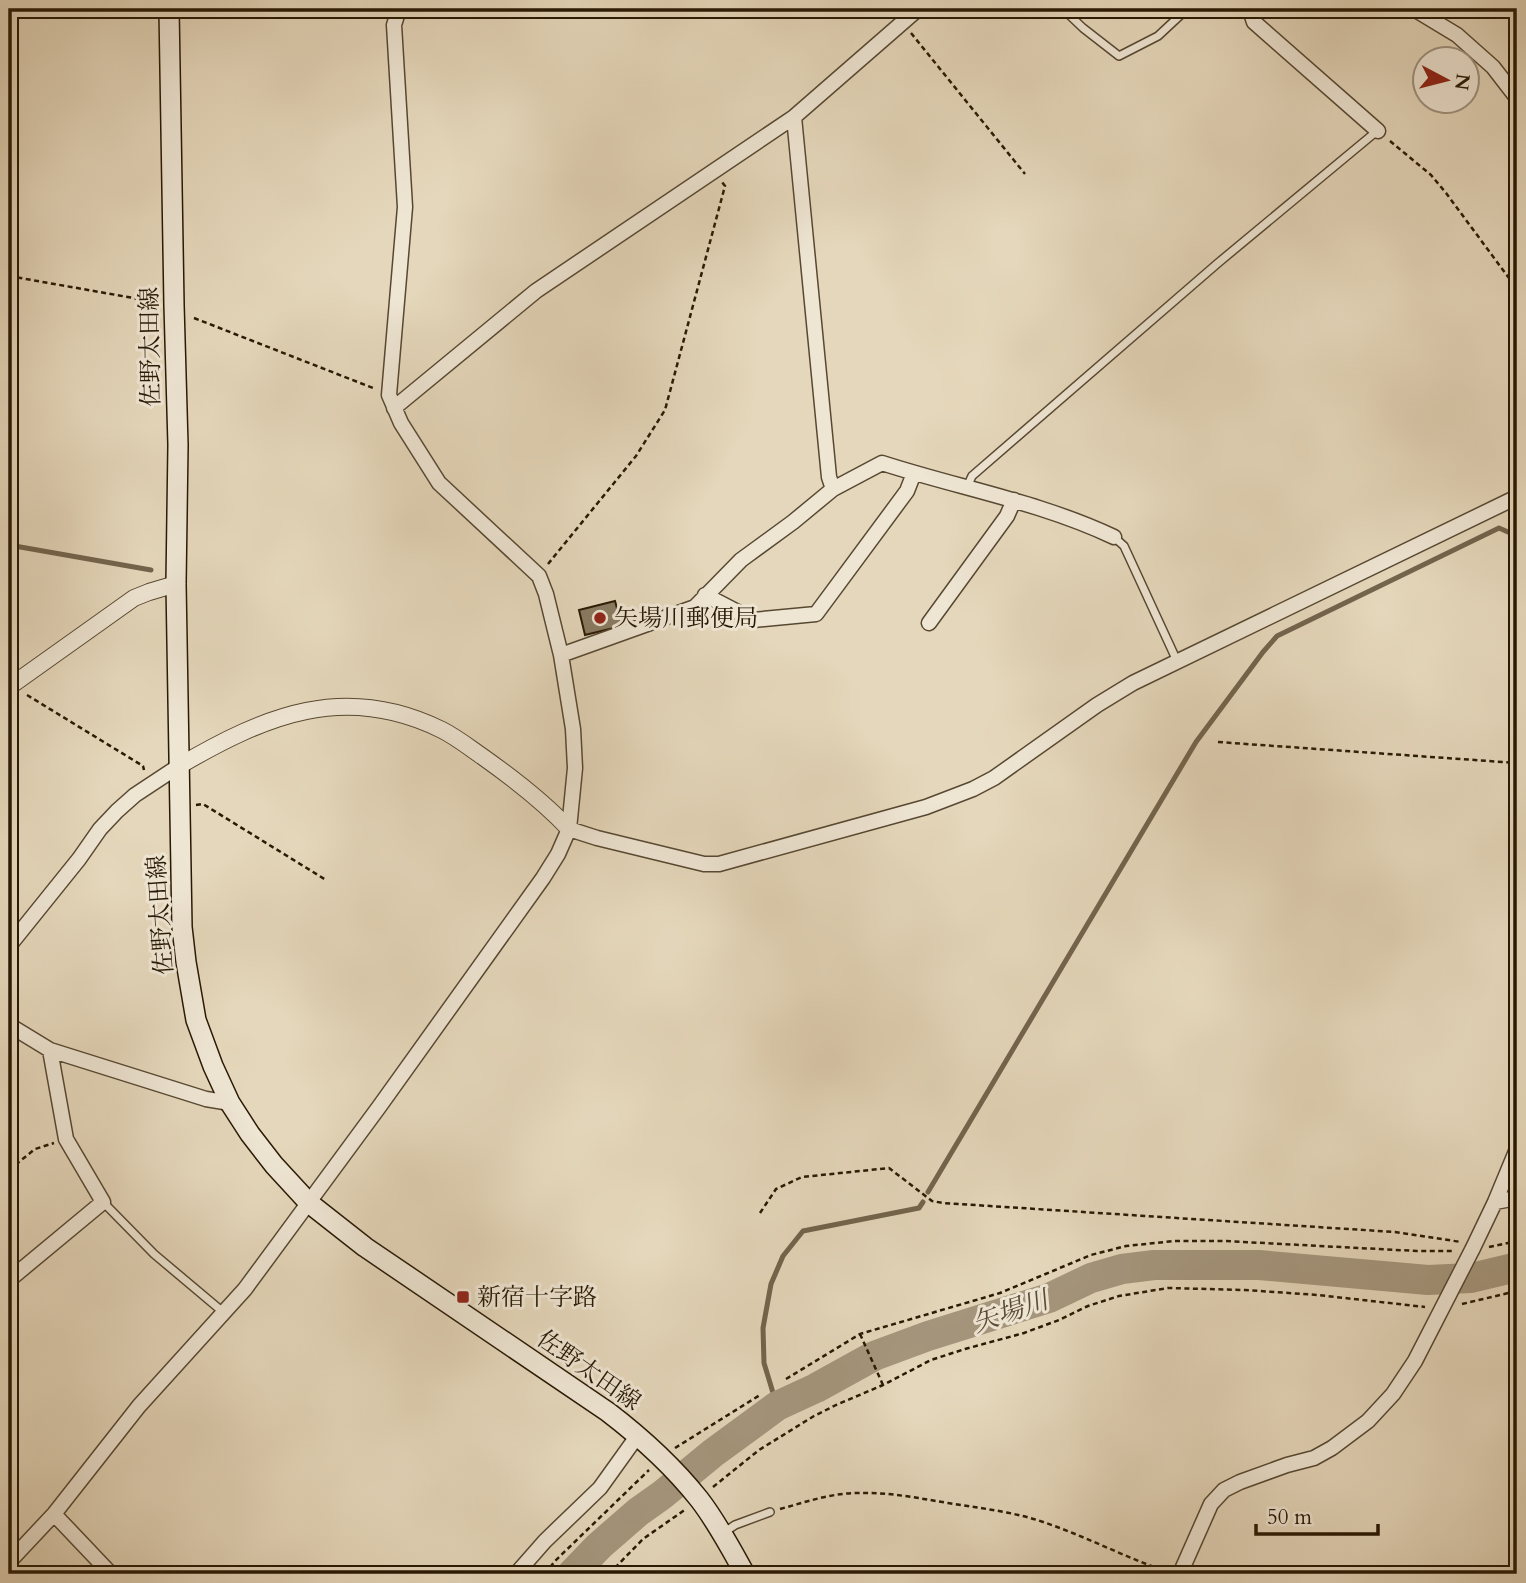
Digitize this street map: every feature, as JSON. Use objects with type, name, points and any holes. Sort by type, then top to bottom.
[{"type":"main road","name":"佐野太田線","points":[[169,9],[178,445],[176,584],[182,927],[197,1020],[213,1066],[230,1103],[258,1144],[309,1203],[365,1247],[638,1435],[697,1497],[722,1533],[745,1574]]},
{"type":"street","points":[[9,1562],[54,1514],[139,1406],[245,1289],[543,877],[558,854],[569,829],[575,768],[573,729],[561,655],[546,593],[538,576],[439,483],[401,423],[392,401],[405,207],[394,25],[398,9]]},
{"type":"street","points":[[392,401],[536,290],[794,117],[918,9]]},
{"type":"street","points":[[1255,9],[1252,16],[1254,22],[1378,131]]},
{"type":"street","points":[[1414,9],[1457,35],[1493,68],[1517,98]]},
{"type":"street","points":[[794,117],[829,477],[833,489]]},
{"type":"street","points":[[561,655],[695,607],[741,560],[833,489],[881,463],[1014,500],[1114,537]]},
{"type":"street","points":[[705,595],[752,620],[816,614],[907,491],[914,473]]},
{"type":"street","points":[[9,946],[100,829],[135,795],[220,743],[291,714],[330,707],[348,707],[386,710],[412,717],[445,731],[524,786],[569,829],[704,864],[719,864],[880,821],[952,798],[994,778],[1097,705],[1133,683],[1517,497]]},
{"type":"street","points":[[929,623],[1007,516],[1014,500]]},
{"type":"street","points":[[12,685],[134,598],[176,584]]},
{"type":"street","points":[[9,1025],[50,1050],[206,1099],[230,1103]]},
{"type":"street","points":[[9,1280],[103,1202],[66,1139],[50,1050]]},
{"type":"street","points":[[1174,1573],[1211,1504],[1224,1490],[1287,1465],[1314,1458],[1332,1448],[1368,1421],[1393,1394],[1415,1361],[1471,1252],[1517,1149]]},
{"type":"street","points":[[1495,1202],[1517,1198]]},
{"type":"street","points":[[516,1574],[545,1541],[600,1489],[638,1435]]},
{"type":"street","points":[[54,1514],[111,1574]]},
{"type":"lane","points":[[1063,9],[1119,56],[1158,36],[1187,9]]},
{"type":"lane","points":[[967,487],[972,475],[1187,289],[1378,131]]},
{"type":"lane","points":[[1114,537],[1124,546],[1177,661]]},
{"type":"lane","points":[[103,1202],[154,1254],[224,1312]]},
{"type":"lane","points":[[722,1533],[734,1525],[770,1512]]},
{"type":"path","points":[[902,23],[1025,174]]},
{"type":"path","points":[[1378,131],[1431,175],[1517,289]]},
{"type":"path","points":[[538,576],[636,456],[665,410],[725,186],[713,171]]},
{"type":"path","points":[[9,276],[174,308],[392,401]]},
{"type":"path","points":[[12,685],[124,753],[143,766],[145,772]]},
{"type":"path","points":[[1218,742],[1517,763]]},
{"type":"path","points":[[179,807],[203,804],[326,880]]},
{"type":"path","points":[[9,1170],[36,1149],[66,1139]]},
{"type":"path","points":[[760,1213],[776,1189],[802,1177],[889,1168],[932,1201],[943,1203],[1395,1231],[1463,1242],[1471,1252]]},
{"type":"path","points":[[786,1379],[861,1336],[1000,1293],[1091,1255],[1126,1246],[1199,1241],[1471,1252],[1517,1241]]},
{"type":"path","points":[[609,1574],[643,1539],[760,1450],[836,1405],[932,1360],[1024,1334],[1088,1306],[1119,1296],[1168,1289],[1258,1291],[1443,1306],[1517,1291]]},
{"type":"path","points":[[861,1336],[883,1385]]},
{"type":"path","points":[[545,1574],[617,1498],[713,1423],[760,1395]]},
{"type":"path","points":[[770,1512],[824,1496],[857,1493],[895,1495],[1007,1512],[1067,1531],[1136,1561],[1174,1573]]},
{"type":"building","name":"矢場川郵便局","points":[[615,601],[622,626],[585,635],[579,610]]},
{"type":"waterway","points":[[928,1192],[1196,742],[1277,636],[1499,528],[1517,536]]},
{"type":"waterway","points":[[9,545],[151,570]]},
{"type":"waterway","points":[[777,1406],[764,1363],[763,1328],[771,1284],[783,1256],[803,1231],[919,1208],[923,1202]]},
{"type":"waterway","name":"矢場川","points":[[572,1574],[638,1512],[777,1406],[874,1356],[1049,1298],[1091,1278],[1122,1269],[1154,1265],[1259,1265],[1428,1280],[1471,1278],[1517,1267]]},
{"type":"place","name":"矢場川郵便局","points":[[600,618]]},
{"type":"place","name":"新宿十字路","points":[[463,1297]]}]
